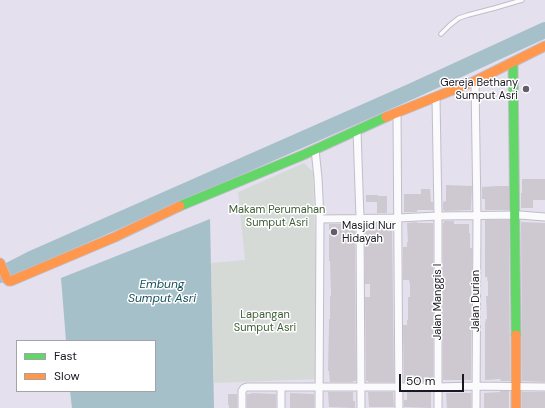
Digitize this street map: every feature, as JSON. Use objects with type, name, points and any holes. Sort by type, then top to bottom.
[{"type":"street","points":[[0,263],[7,279],[11,282],[115,237],[189,202],[251,177],[397,112],[474,81],[545,46]]},
{"type":"street","points":[[513,63],[516,408]]},
{"type":"street","name":"Jalan Durian","points":[[474,81],[477,216],[476,408]]},
{"type":"street","name":"Jalan Manggis I","points":[[436,97],[438,216],[438,408]]},
{"type":"street","points":[[397,112],[399,408]]},
{"type":"street","points":[[357,130],[360,218],[361,408]]},
{"type":"street","points":[[315,149],[320,218],[319,408]]},
{"type":"street","points":[[320,218],[515,215],[545,217]]},
{"type":"street","points":[[242,408],[242,391],[247,387],[545,387]]},
{"type":"street","points":[[281,388],[281,408]]},
{"type":"lane","points":[[441,34],[459,18],[468,14],[522,0]]},
{"type":"green space","name":"Lapangan Sumput Asri","points":[[304,163],[313,172],[319,379],[214,383],[211,263],[245,260],[238,192]]},
{"type":"water","name":"Embung Sumput Asri","points":[[210,219],[214,408],[72,408],[70,392],[156,392],[156,340],[66,340],[61,278]]},
{"type":"building","points":[[522,179],[545,179],[545,200],[533,200],[533,208],[521,208]]},
{"type":"building","points":[[446,185],[472,186],[471,210],[443,210],[443,202],[446,201]]},
{"type":"building","points":[[509,186],[509,210],[485,210],[485,199],[482,199],[482,187]]},
{"type":"building","points":[[421,189],[430,189],[433,210],[404,212],[404,194],[421,194]]},
{"type":"building","points":[[366,195],[387,196],[387,213],[377,213],[377,202],[366,202]]},
{"type":"building","points":[[485,220],[509,220],[510,381],[500,381],[501,379],[485,380],[485,324],[487,319],[486,296],[488,296],[488,283],[487,277],[485,277]]},
{"type":"building","points":[[444,221],[454,221],[454,224],[469,224],[470,248],[472,248],[471,380],[443,380],[443,223]]},
{"type":"building","points":[[521,222],[545,223],[545,382],[522,381]]},
{"type":"building","points":[[367,223],[392,223],[394,382],[366,381],[365,297],[370,297],[370,284],[365,284],[365,231],[367,231]]},
{"type":"building","points":[[407,223],[433,223],[433,382],[404,382],[403,325],[407,325],[408,320],[408,297],[410,297],[410,284],[409,280],[403,280],[403,247],[407,247],[408,242]]},
{"type":"building","points":[[329,224],[354,224],[356,381],[353,382],[330,382],[328,371],[331,296]]},
{"type":"building","points":[[509,391],[509,408],[484,408],[484,393]]},
{"type":"building","points":[[328,392],[353,392],[355,408],[329,407]]},
{"type":"building","points":[[368,392],[393,392],[394,407],[369,407]]},
{"type":"building","points":[[407,392],[431,392],[431,408],[404,407],[404,400],[407,400]]},
{"type":"building","points":[[522,392],[545,392],[545,408],[522,408]]},
{"type":"building","points":[[290,393],[314,394],[314,408],[290,408]]},
{"type":"building","points":[[446,393],[471,393],[471,408],[447,408]]},
{"type":"building","points":[[228,394],[237,394],[237,408],[229,408]]},
{"type":"building","points":[[247,394],[276,394],[276,408],[247,408]]},
{"type":"waterway","points":[[0,275],[31,259],[412,91],[545,30]]},
{"type":"traffic: fast","points":[[513,63],[516,335]]},
{"type":"traffic: fast","points":[[180,206],[303,155],[386,117]]},
{"type":"traffic: slow","points":[[386,117],[475,81],[545,46]]},
{"type":"traffic: slow","points":[[0,263],[7,279],[11,281],[115,237],[180,206]]},
{"type":"traffic: slow","points":[[516,335],[516,408]]},
{"type":"place","name":"Gereja Bethany Sumput Asri","points":[[526,89]]},
{"type":"place","name":"Masjid Nur Hidayah","points":[[334,232]]},
{"type":"park label","name":"Makam Perumahan Sumput Asri","points":[[277,216]]}]
